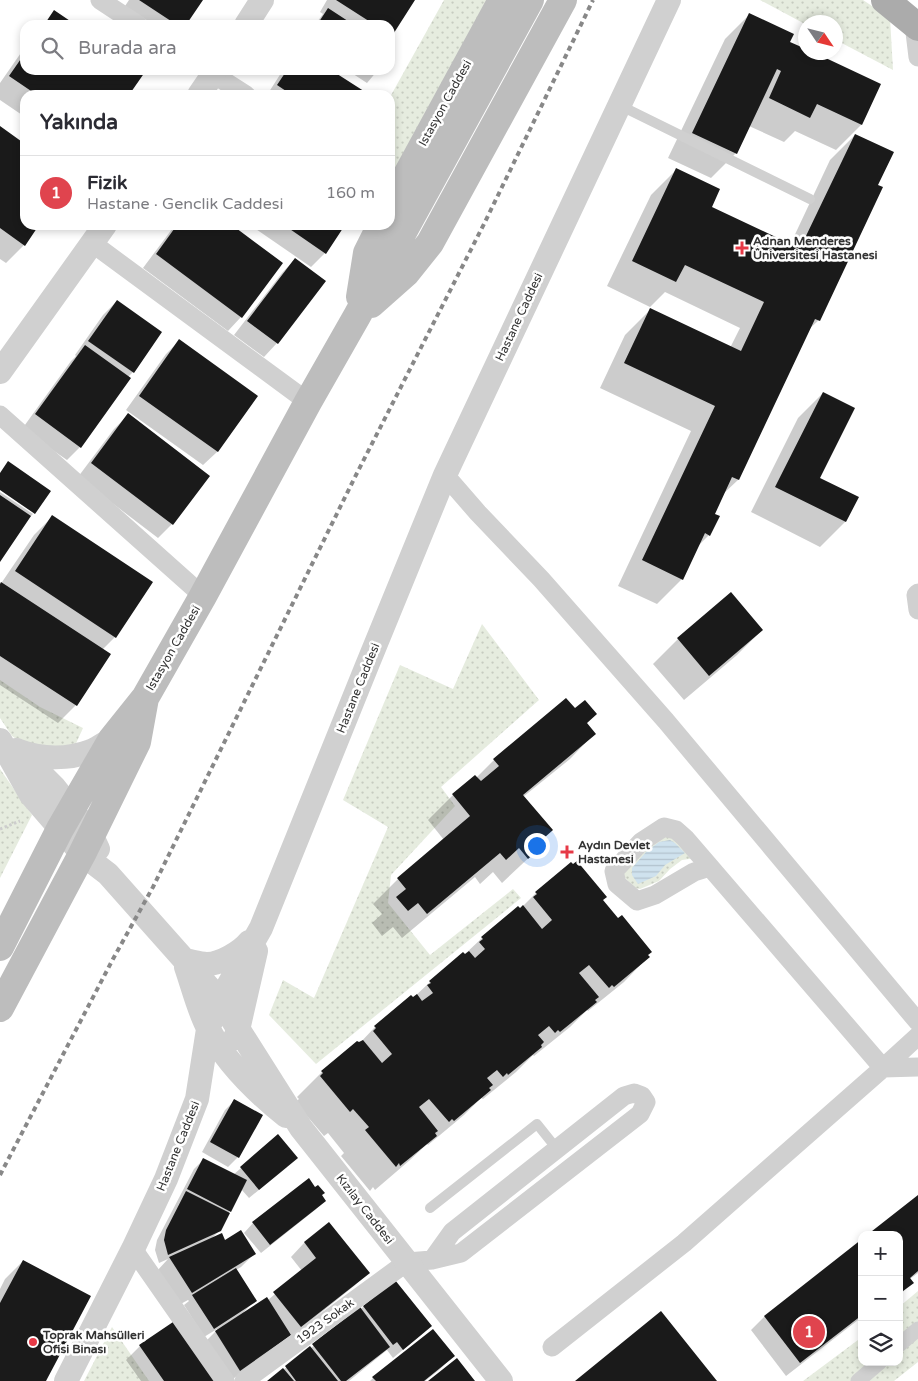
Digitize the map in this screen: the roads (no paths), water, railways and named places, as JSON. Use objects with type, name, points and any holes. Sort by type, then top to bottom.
[{"type":"main road","name":"Istasyon Caddesi","points":[[395,190],[502,0]]},
{"type":"main road","name":"Istasyon Caddesi","points":[[0,1008],[87,844],[137,742],[145,698],[203,596],[530,0]]},
{"type":"main road","points":[[357,316],[406,273],[430,243],[563,0]]},
{"type":"main road","points":[[885,0],[917,24]]},
{"type":"main road","points":[[357,316],[367,253],[378,230]]},
{"type":"main road","points":[[0,947],[66,819],[112,738],[145,698]]},
{"type":"street","points":[[100,0],[130,20]]},
{"type":"street","points":[[249,20],[262,0]]},
{"type":"street","name":"Hastane Caddesi","points":[[66,1381],[166,1179],[197,1099],[208,1029],[220,1000],[261,928],[445,475],[668,0]]},
{"type":"street","points":[[917,24],[918,57]]},
{"type":"street","points":[[201,90],[210,75]]},
{"type":"street","points":[[218,75],[239,90]]},
{"type":"street","points":[[0,372],[99,234],[308,402]]},
{"type":"street","points":[[0,416],[203,596]]},
{"type":"street","points":[[445,475],[478,513],[541,579],[666,721],[918,1022]]},
{"type":"street","points":[[918,593],[916,595],[918,610]]},
{"type":"street","name":"Kızılay Caddesi","points":[[0,733],[9,745],[54,787],[66,819],[87,844],[108,874],[220,1000],[302,1128],[501,1381]]},
{"type":"street","points":[[9,745],[42,757],[69,757],[92,750],[112,738]]},
{"type":"street","points":[[710,867],[694,872],[655,895],[637,901],[617,884],[614,870],[641,842],[664,827],[676,830],[685,838],[710,867],[883,1068],[918,1068]]},
{"type":"street","points":[[261,928],[243,949],[222,960],[208,965],[184,960],[208,1029],[226,1057],[260,1095],[302,1128]]},
{"type":"street","points":[[226,1057],[238,1030],[261,928]]},
{"type":"street","points":[[552,1347],[684,1244],[918,1036]]},
{"type":"street","points":[[407,1262],[432,1260],[461,1253],[640,1114],[646,1102],[642,1096],[634,1093],[624,1096],[452,1232],[432,1260]]},
{"type":"street","points":[[133,1249],[225,1381]]},
{"type":"street","name":"1923 Sokak","points":[[244,1381],[407,1262]]},
{"type":"street","points":[[903,1342],[918,1329]]},
{"type":"street","points":[[858,1381],[875,1366]]},
{"type":"lane","points":[[619,105],[810,199]]},
{"type":"lane","points":[[430,1208],[537,1124],[557,1149]]},
{"type":"water","points":[[670,840],[685,853],[665,865],[656,876],[638,884],[632,875],[632,868],[646,852],[659,842]]},
{"type":"railway","points":[[0,1175],[113,959],[153,887],[354,479],[484,224],[593,0]]},
{"type":"place","name":"Adnan Menderes Üniversitesi Hastanesi","points":[[742,248]]},
{"type":"place","name":"Aydın Devlet Hastanesi","points":[[567,852]]},
{"type":"place","name":"Fizik","points":[[809,1332]]},
{"type":"place","name":"Toprak Mahsülleri Ofisi Binası","points":[[33,1342]]}]
